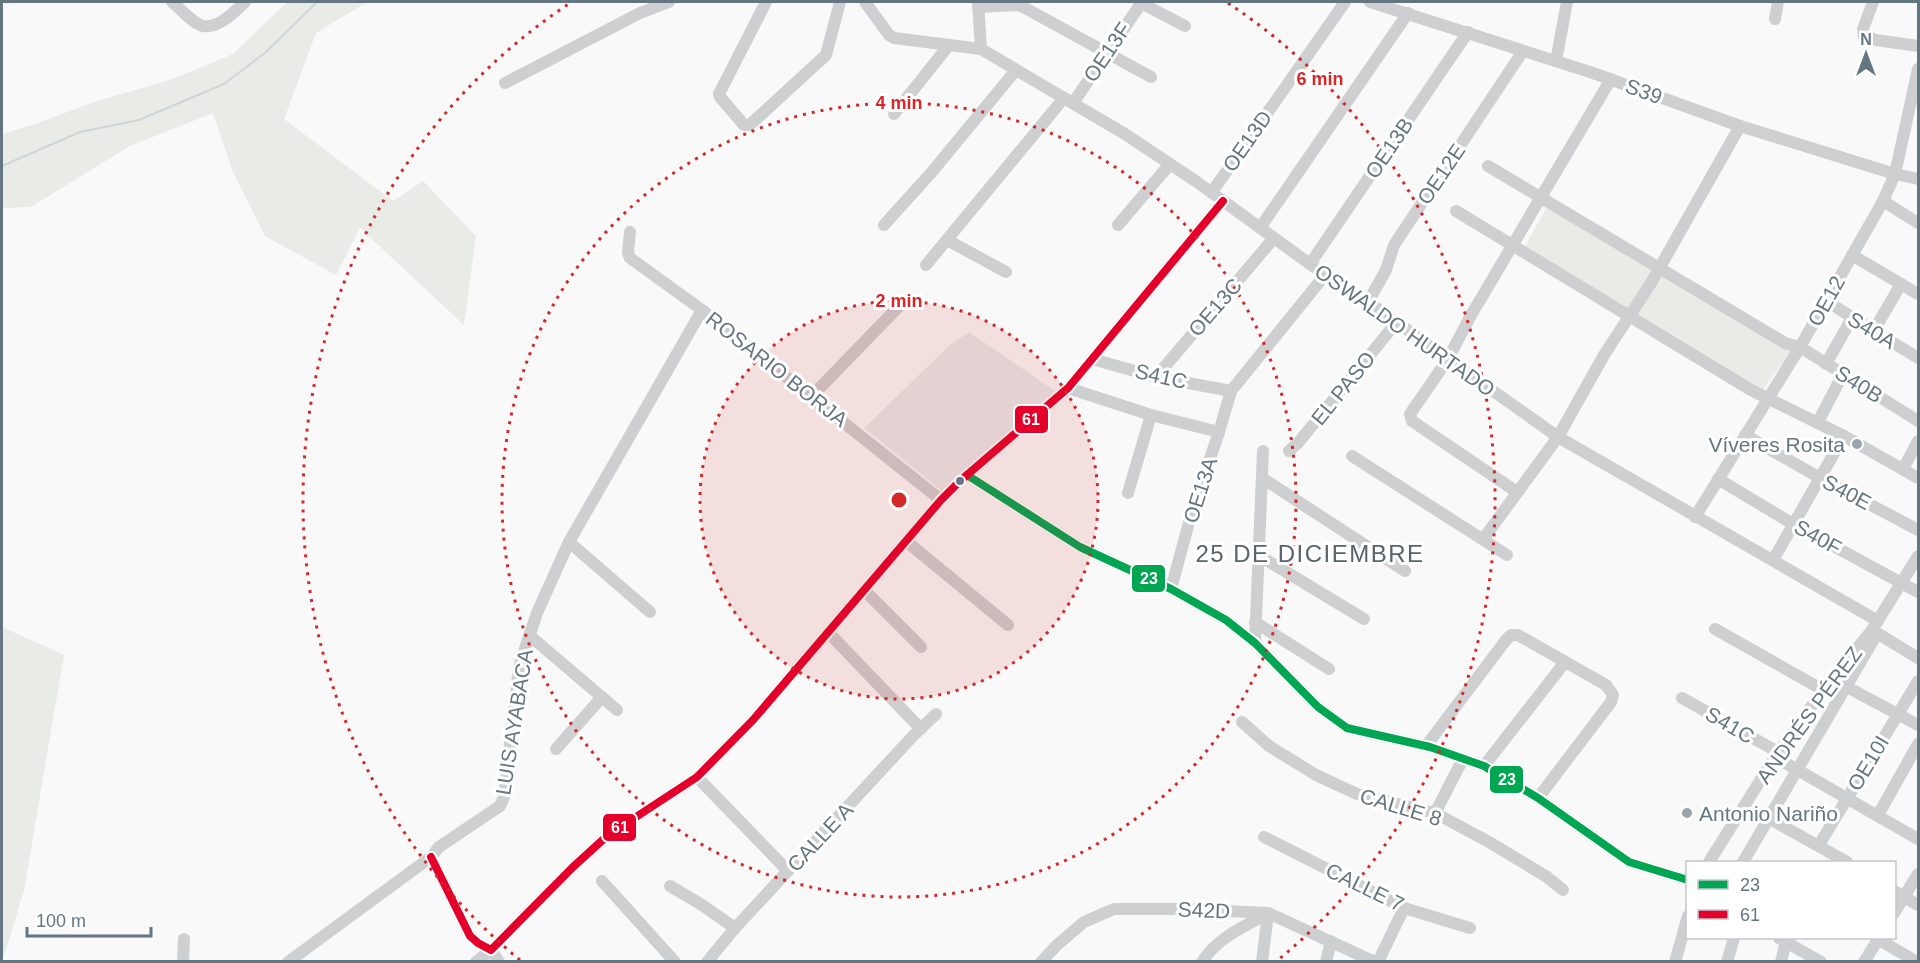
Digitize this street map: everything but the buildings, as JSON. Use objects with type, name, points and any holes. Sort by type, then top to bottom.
[{"type":"street","points":[[176,2],[202,26],[216,24],[232,15],[245,2]]},
{"type":"street","points":[[505,83],[640,13],[669,2]]},
{"type":"street","points":[[766,2],[719,93],[744,124],[749,125],[826,55],[840,2]]},
{"type":"street","points":[[865,2],[894,39],[981,49],[978,4],[1018,5],[1151,77]]},
{"type":"street","points":[[1140,2],[1185,26]]},
{"type":"street","name":"OE13F","points":[[926,266],[1069,100],[1106,54],[1140,2]]},
{"type":"street","name":"OE13D","points":[[1212,192],[1345,2]]},
{"type":"street","name":"S39","points":[[1370,2],[1611,79],[1740,126],[1918,179]]},
{"type":"street","points":[[1557,61],[1567,2]]},
{"type":"street","points":[[1775,19],[1778,2]]},
{"type":"street","points":[[1873,2],[1863,29],[1864,36],[1918,46]]},
{"type":"street","points":[[1260,228],[1408,13]]},
{"type":"street","name":"OE13B","points":[[1310,264],[1468,32]]},
{"type":"street","points":[[894,114],[949,45]]},
{"type":"street","name":"OSWALDO HURTADO","points":[[981,49],[1125,134],[1212,192],[1325,275],[1368,302],[1558,437],[1773,560],[1918,658]]},
{"type":"street","name":"OE12E","points":[[1368,302],[1386,270],[1394,245],[1523,51]]},
{"type":"street","points":[[884,225],[931,173],[1016,69]]},
{"type":"street","name":"OE12","points":[[1695,517],[1800,347],[1883,201],[1895,174],[1918,69]]},
{"type":"street","points":[[1517,492],[1412,421],[1410,414],[1448,359],[1470,316],[1611,79]]},
{"type":"street","points":[[1484,538],[1558,437],[1740,126]]},
{"type":"street","points":[[1118,225],[1170,164]]},
{"type":"street","name":"S40B","points":[[1488,166],[1785,343],[1800,347],[1918,421]]},
{"type":"street","points":[[476,962],[607,836],[698,777],[753,720],[941,500],[1068,388],[1224,201]]},
{"type":"street","points":[[1883,201],[1918,223]]},
{"type":"street","points":[[1456,211],[1751,390],[1818,422],[1918,478]]},
{"type":"street","name":"ROSARIO BORJA","points":[[630,232],[628,253],[630,258],[702,310],[941,500]]},
{"type":"street","name":"OE13C","points":[[1156,376],[1274,238]]},
{"type":"street","points":[[947,240],[1006,272]]},
{"type":"street","points":[[1852,255],[1918,292]]},
{"type":"street","points":[[1231,391],[1325,275]]},
{"type":"street","points":[[1873,332],[1901,284]]},
{"type":"street","points":[[812,397],[905,300]]},
{"type":"street","name":"S40A","points":[[1826,302],[1918,358]]},
{"type":"street","name":"LUIS AYABACA","points":[[288,962],[430,857],[439,847],[500,806],[504,797],[519,667],[529,635],[569,542],[702,310]]},
{"type":"street","points":[[1826,364],[1852,318]]},
{"type":"street","name":"EL PASO","points":[[1289,451],[1396,323]]},
{"type":"street","name":"S41C","points":[[1092,359],[1156,376],[1231,391]]},
{"type":"street","points":[[1818,422],[1844,374]]},
{"type":"street","points":[[1068,388],[1151,415],[1220,432]]},
{"type":"street","name":"OE13A","points":[[1171,589],[1191,515],[1220,432],[1231,391]]},
{"type":"street","points":[[1128,493],[1151,415]]},
{"type":"street","name":"S40E","points":[[1745,435],[1918,530]]},
{"type":"street","points":[[1773,560],[1844,436]]},
{"type":"street","points":[[1903,469],[1918,441]]},
{"type":"street","points":[[1255,643],[1263,451]]},
{"type":"street","points":[[1352,456],[1508,555]]},
{"type":"street","points":[[967,475],[1080,547],[1171,589],[1226,620],[1255,643],[1318,707],[1347,728],[1426,746],[1484,766],[1538,798],[1629,862],[1686,879]]},
{"type":"street","points":[[1262,478],[1405,571]]},
{"type":"street","name":"S40F","points":[[1718,479],[1793,524],[1918,592]]},
{"type":"street","points":[[906,541],[1008,625]]},
{"type":"street","points":[[569,542],[650,612]]},
{"type":"street","points":[[1258,555],[1364,619]]},
{"type":"street","points":[[1747,861],[1918,556]]},
{"type":"street","points":[[864,590],[921,647]]},
{"type":"street","points":[[1255,622],[1329,669]]},
{"type":"street","name":"ANDRÉS PÉREZ","points":[[1710,861],[1777,754],[1823,690],[1876,628]]},
{"type":"street","points":[[1715,629],[1823,690]]},
{"type":"street","points":[[828,632],[921,729]]},
{"type":"street","points":[[529,635],[617,710]]},
{"type":"street","points":[[1426,746],[1506,640],[1511,635],[1518,635],[1606,685],[1613,695],[1611,702],[1538,798]]},
{"type":"street","points":[[1484,766],[1565,662]]},
{"type":"street","name":"OE10I","points":[[1819,845],[1918,681]]},
{"type":"street","points":[[1845,686],[1918,726]]},
{"type":"street","points":[[556,749],[602,697]]},
{"type":"street","name":"S41C","points":[[1682,698],[1777,754],[1798,770],[1918,839]]},
{"type":"street","name":"CALLE A","points":[[707,962],[735,928],[936,714]]},
{"type":"street","name":"CALLE 8","points":[[1242,722],[1269,746],[1342,789],[1435,813],[1499,848],[1547,877],[1563,890]]},
{"type":"street","points":[[1878,815],[1918,744]]},
{"type":"street","points":[[1435,813],[1463,759]]},
{"type":"street","points":[[698,777],[788,872]]},
{"type":"street","points":[[1770,819],[1845,861]]},
{"type":"street","name":"CALLE 7","points":[[1264,837],[1404,908],[1470,928]]},
{"type":"street","points":[[430,857],[470,936],[491,950],[499,962]]},
{"type":"street","points":[[1918,874],[1900,894],[1918,905]]},
{"type":"street","points":[[602,881],[675,962]]},
{"type":"street","points":[[670,886],[735,928]]},
{"type":"street","points":[[1376,962],[1404,908]]},
{"type":"street","name":"S42D","points":[[1041,962],[1084,922],[1114,909],[1185,909],[1268,914],[1376,962]]},
{"type":"street","points":[[1202,962],[1209,950],[1230,935],[1268,914]]},
{"type":"street","points":[[1262,962],[1268,914]]},
{"type":"street","points":[[1675,962],[1686,923]]},
{"type":"street","points":[[183,962],[184,939]]},
{"type":"street","points":[[1727,962],[1734,939]]},
{"type":"street","points":[[1781,962],[1783,939],[1821,962]]},
{"type":"street","points":[[1864,962],[1877,939]]},
{"type":"street","points":[[1880,939],[1917,962]]},
{"type":"street","points":[[1326,962],[1331,941]]},
{"type":"shaded area","points":[[287,2],[367,2],[316,33],[284,119],[393,201],[423,181],[476,236],[464,325],[360,228],[336,275],[265,236],[233,172],[213,113],[130,146],[31,207],[2,208],[2,134],[97,101],[170,80],[233,54]]},
{"type":"shaded area","points":[[1548,205],[1654,271],[1627,311],[1524,248]]},
{"type":"shaded area","points":[[1660,274],[1792,350],[1762,391],[1635,315]]},
{"type":"shaded area","points":[[969,332],[1058,393],[943,492],[864,428],[950,345]]},
{"type":"shaded area","points":[[2,627],[64,655],[24,890],[2,958]]},
{"type":"waterway","points":[[2,166],[80,132],[139,120],[224,84],[266,52],[317,2]]},
{"type":"transit line","name":"61","points":[[431,857],[470,936],[491,950],[607,836],[697,777],[753,720],[941,500],[1068,388],[1223,201]]},
{"type":"transit line","name":"23","points":[[967,475],[1080,547],[1171,589],[1226,620],[1255,643],[1318,707],[1347,728],[1430,747],[1484,766],[1538,798],[1629,862],[1686,879]]},
{"type":"place","name":"Víveres Rosita","points":[[1857,444]]},
{"type":"place","name":"Antonio Nariño","points":[[1687,813]]},
{"type":"district","name":"25 DE DICIEMBRE","points":[[1310,553]]}]
